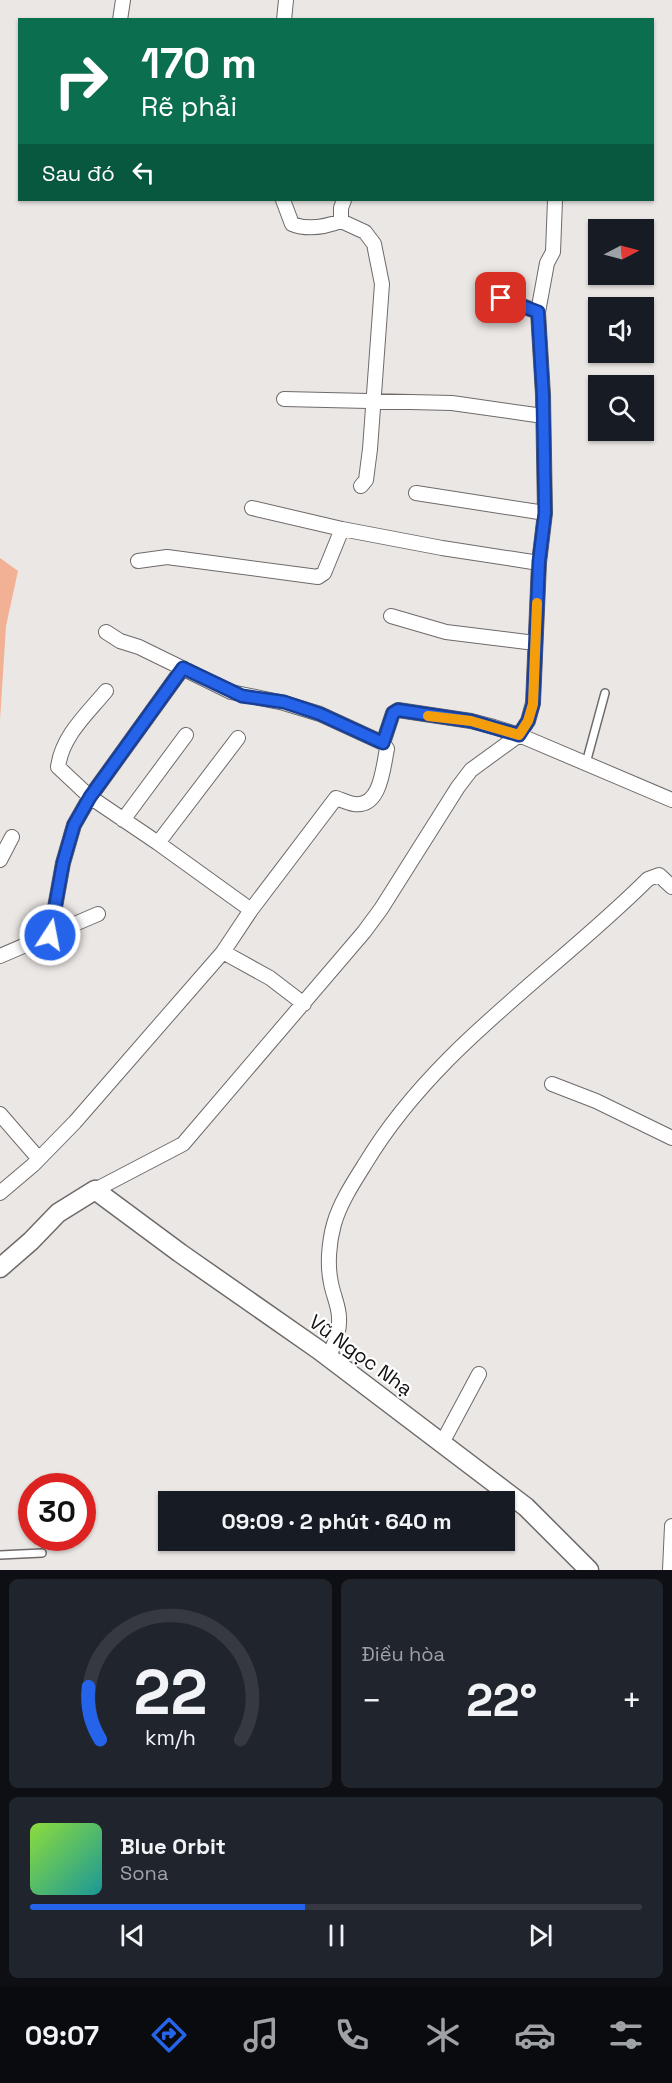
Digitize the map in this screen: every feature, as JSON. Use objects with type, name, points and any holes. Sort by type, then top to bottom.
[{"type":"street","points":[[120,18],[123,0]]},
{"type":"street","points":[[284,18],[286,0]]},
{"type":"street","points":[[283,201],[292,224],[301,228],[341,221],[365,232],[374,244],[382,285],[368,471],[366,480],[361,486]]},
{"type":"street","points":[[341,221],[344,201]]},
{"type":"street","points":[[0,1268],[58,1213],[94,1190],[183,1144],[354,945],[381,909],[471,770],[519,735],[528,721],[533,704],[539,562],[545,513],[538,312],[547,263],[553,252],[555,201]]},
{"type":"street","points":[[483,291],[538,312]]},
{"type":"street","points":[[284,399],[452,403],[543,416]]},
{"type":"street","points":[[416,493],[545,513]]},
{"type":"street","points":[[252,508],[342,529],[442,548],[539,562]]},
{"type":"street","points":[[138,561],[167,557],[318,577],[324,573],[342,529]]},
{"type":"street","points":[[391,616],[446,632],[535,643]]},
{"type":"street","points":[[0,1193],[39,1159],[112,1082],[223,952],[251,910],[336,798],[356,804],[367,801],[376,792],[387,749],[383,743],[320,714],[284,702],[242,696],[139,647],[120,641],[106,632]]},
{"type":"street","points":[[50,935],[74,825],[90,797],[183,668]]},
{"type":"street","points":[[106,691],[64,742],[58,767],[90,797],[159,843],[251,910]]},
{"type":"street","points":[[383,743],[393,713],[398,710],[471,721],[519,735],[672,800]]},
{"type":"street","points":[[123,819],[186,735]]},
{"type":"street","points":[[159,843],[238,738]]},
{"type":"street","points":[[0,860],[12,837]]},
{"type":"street","points":[[329,1357],[338,1335],[339,1318],[330,1281],[329,1253],[334,1225],[346,1195],[403,1108],[448,1058],[648,879],[659,875],[672,887]]},
{"type":"street","points":[[0,956],[98,914]]},
{"type":"street","points":[[223,952],[249,964],[303,1005]]},
{"type":"street","points":[[552,1084],[596,1101],[672,1138]]},
{"type":"street","points":[[0,1114],[39,1159]]},
{"type":"street","name":"Vũ Ngọc Nhạ","points":[[94,1190],[329,1357],[526,1507],[589,1570]]},
{"type":"street","points":[[442,1443],[479,1374]]},
{"type":"street","points":[[670,1570],[672,1526]]},
{"type":"lane","points":[[586,764],[605,693]]},
{"type":"lane","points":[[0,1554],[42,1553]]},
{"type":"shaded area","points":[[0,558],[18,571],[6,626],[0,720]]},
{"type":"slow traffic","points":[[428,716],[471,721],[519,735],[528,721],[533,704],[537,603]]},
{"type":"route","points":[[50,935],[63,863],[74,825],[90,797],[183,668],[231,692],[242,696],[284,702],[320,714],[383,743],[393,713],[398,710],[471,721],[519,735],[528,721],[533,704],[535,683],[539,562],[545,513],[543,396],[538,312],[501,298]]}]
